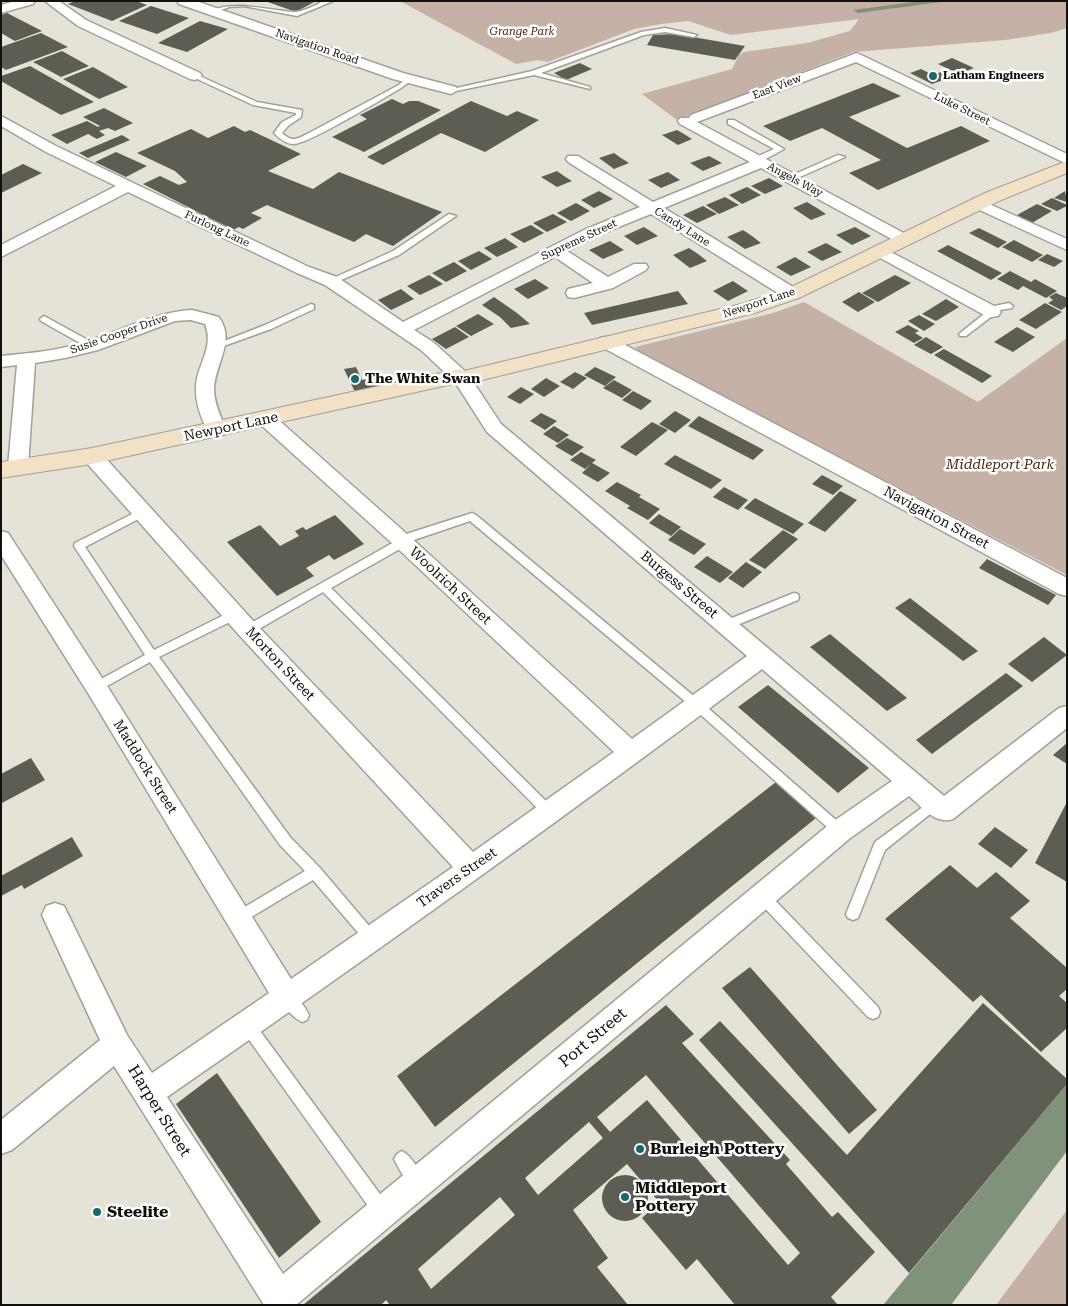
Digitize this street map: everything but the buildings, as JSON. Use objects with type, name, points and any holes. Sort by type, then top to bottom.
[{"type":"street","points":[[1,9],[29,1]]},
{"type":"street","points":[[51,1],[82,23],[195,76]]},
{"type":"street","name":"Navigation Road","points":[[183,1],[410,79],[451,90]]},
{"type":"street","name":"East View","points":[[690,119],[857,57]]},
{"type":"street","name":"Luke Street","points":[[857,57],[1065,167]]},
{"type":"street","name":"Angels Way","points":[[690,119],[759,161],[905,240]]},
{"type":"street","name":"Furlong Lane","points":[[1,120],[51,149],[331,281],[427,346]]},
{"type":"street","name":"Candy Lane","points":[[573,159],[792,294]]},
{"type":"street","name":"Supreme Street","points":[[402,329],[590,233],[759,161]]},
{"type":"street","name":"Newport Lane","points":[[10,468],[92,456],[267,420],[461,377],[748,309],[792,294],[978,204],[1065,167]]},
{"type":"street","points":[[1,252],[127,186]]},
{"type":"street","points":[[978,204],[1067,246]]},
{"type":"street","points":[[556,251],[607,284]]},
{"type":"street","points":[[881,252],[992,312]]},
{"type":"street","points":[[574,293],[607,284],[640,268]]},
{"type":"street","name":"Susie Cooper Drive","points":[[1,362],[65,353],[92,346],[173,316],[192,315],[213,321],[217,330],[218,344]]},
{"type":"street","name":"Navigation Street","points":[[606,342],[798,455],[1067,588]]},
{"type":"street","points":[[217,430],[206,404],[205,387],[218,344]]},
{"type":"street","name":"Burgess Street","points":[[427,346],[461,377],[494,428],[940,807]]},
{"type":"street","points":[[10,468],[26,359]]},
{"type":"street","name":"Woolrich Street","points":[[267,420],[402,541],[632,754]]},
{"type":"street","name":"Morton Street","points":[[92,456],[241,622],[471,868]]},
{"type":"street","name":"Maddock Street","points":[[1,538],[96,687],[294,1007]]},
{"type":"street","name":"Travers Street","points":[[147,1093],[247,1026],[294,1007],[371,938],[632,754],[763,656]]},
{"type":"street","points":[[940,807],[1067,715]]},
{"type":"street","name":"Port Street","points":[[279,1298],[840,831],[909,782]]},
{"type":"street","name":"Harper Street","points":[[55,915],[117,1045],[279,1298]]},
{"type":"street","points":[[1,1139],[117,1045]]},
{"type":"lane","points":[[213,12],[228,6],[244,4],[297,14],[330,1]]},
{"type":"lane","points":[[451,90],[534,73],[643,32],[665,30],[694,35]]},
{"type":"lane","points":[[534,73],[588,88]]},
{"type":"lane","points":[[195,76],[255,104],[300,111],[299,116],[285,124],[278,133],[286,140],[294,142],[312,135],[410,79]]},
{"type":"lane","points":[[731,122],[780,149],[759,161]]},
{"type":"lane","points":[[790,178],[841,157]]},
{"type":"lane","points":[[331,281],[396,253],[452,216]]},
{"type":"lane","points":[[963,334],[997,308],[1009,306]]},
{"type":"lane","points":[[218,344],[268,327],[311,307]]},
{"type":"lane","points":[[44,319],[92,346]]},
{"type":"lane","points":[[144,512],[78,546],[152,656],[285,842],[315,872],[371,938]]},
{"type":"lane","points":[[96,687],[152,656],[241,622],[324,587],[402,541],[472,517],[697,705],[840,831]]},
{"type":"lane","points":[[324,587],[550,812]]},
{"type":"lane","points":[[726,625],[794,598]]},
{"type":"lane","points":[[854,914],[880,846],[940,807]]},
{"type":"lane","points":[[238,918],[315,872]]},
{"type":"lane","points":[[762,896],[873,1012]]},
{"type":"lane","points":[[247,1026],[383,1212]]},
{"type":"lane","points":[[402,1159],[418,1183]]},
{"type":"green space","name":"Grange Park","points":[[400,1],[1067,1],[1067,28],[1051,33],[1005,40],[853,52],[677,120],[642,94],[732,69],[739,55],[744,52],[807,43],[850,31],[859,19],[731,35],[688,21],[661,24],[634,29],[548,62],[538,60],[516,64]]},
{"type":"green space","name":"Middleport Park","points":[[804,302],[978,402],[1067,338],[1067,575],[641,354],[635,347],[773,313]]},
{"type":"green space","points":[[1067,1210],[1067,1305],[996,1305]]},
{"type":"shaded area","points":[[921,1],[949,1],[858,13],[853,10]]},
{"type":"shaded area","points":[[1067,1084],[1067,1151],[951,1305],[883,1305]]},
{"type":"place","name":"Latham Engineers","points":[[933,76]]},
{"type":"place","name":"The White Swan","points":[[355,379]]},
{"type":"place","name":"Burleigh Pottery","points":[[640,1149]]},
{"type":"place","name":"Middleport Pottery","points":[[625,1197]]},
{"type":"place","name":"Steelite","points":[[97,1212]]}]
